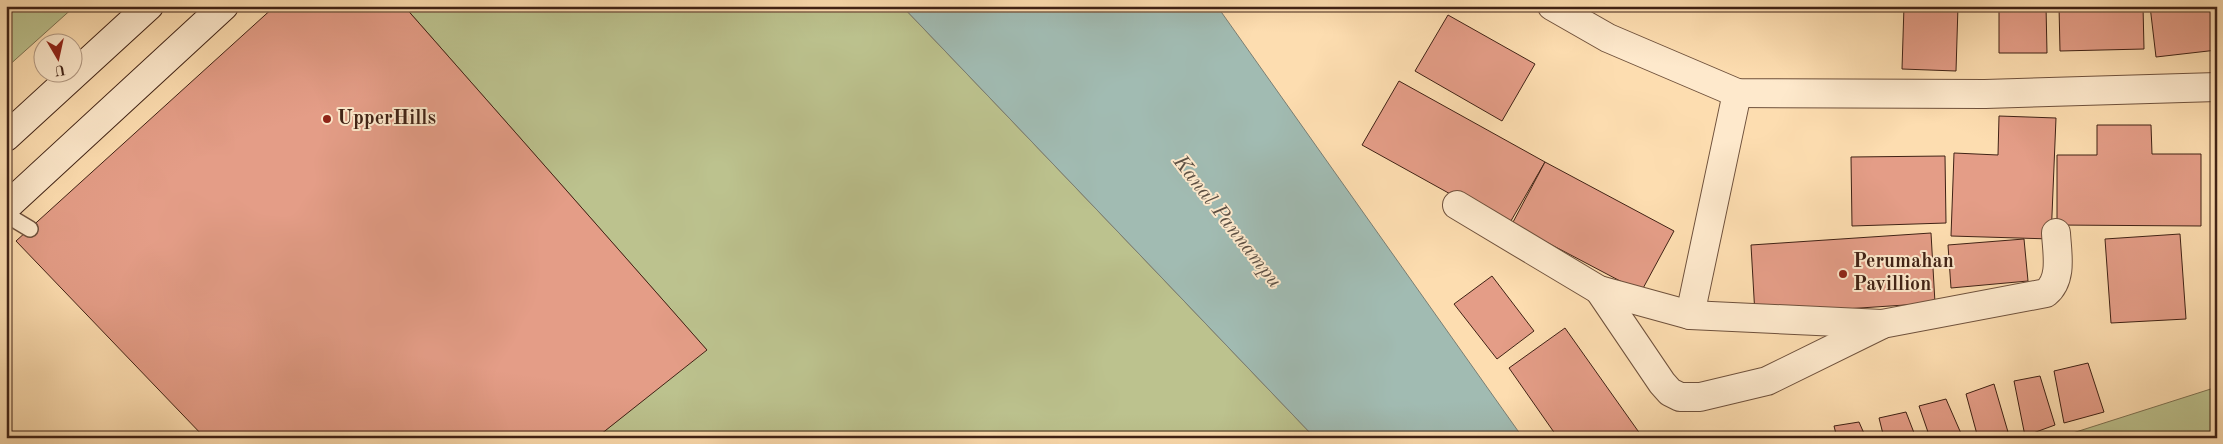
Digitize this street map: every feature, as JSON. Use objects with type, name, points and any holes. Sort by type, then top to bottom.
[{"type":"street","points":[[6,137],[149,6]]},
{"type":"street","points":[[6,207],[224,6]]},
{"type":"street","points":[[1552,6],[1608,38],[1737,93],[1985,94],[2217,88]]},
{"type":"street","points":[[1690,315],[1737,93]]},
{"type":"street","points":[[1457,205],[1599,290],[1690,315],[1882,324],[2046,293],[2052,289],[2058,272],[2056,234]]},
{"type":"street","points":[[1599,290],[1662,384],[1670,392],[1680,397],[1710,396],[1767,381],[1882,324]]},
{"type":"lane","points":[[6,218],[15,220],[30,229]]},
{"type":"green space","points":[[6,6],[75,6],[46,32],[32,32],[32,45],[6,68]]},
{"type":"green space","points":[[404,6],[902,6],[1315,438],[596,438],[706,349]]},
{"type":"green space","points":[[2217,387],[2217,438],[2057,438]]},
{"type":"water","name":"Kanal Pannampu","points":[[902,6],[1217,6],[1523,438],[1315,438]]},
{"type":"building","name":"UpperHills","points":[[275,6],[404,6],[707,350],[596,438],[205,438],[16,241]]},
{"type":"building","points":[[1904,6],[1958,6],[1956,71],[1902,69]]},
{"type":"building","points":[[1999,6],[2046,6],[2047,53],[1999,53]]},
{"type":"building","points":[[2059,6],[2143,6],[2144,49],[2060,51]]},
{"type":"building","points":[[2150,6],[2217,6],[2217,50],[2156,57]]},
{"type":"building","points":[[1448,15],[1535,64],[1502,121],[1415,71]]},
{"type":"building","points":[[1399,81],[1545,162],[1508,226],[1362,145]]},
{"type":"building","name":"Perumahan Pavillion","points":[[1999,116],[2056,118],[2051,239],[1951,236],[1954,153],[1998,155]]},
{"type":"building","points":[[2097,125],[2151,125],[2152,154],[2201,154],[2201,226],[2057,225],[2057,155],[2097,155]]},
{"type":"building","name":"Perumahan Pavillion","points":[[1945,156],[1946,223],[1852,226],[1851,157]]},
{"type":"building","points":[[1545,162],[1674,231],[1641,292],[1512,224]]},
{"type":"building","name":"Perumahan Pavillion","points":[[1931,233],[1935,303],[1755,315],[1751,245]]},
{"type":"building","points":[[2180,234],[2186,319],[2111,323],[2105,239]]},
{"type":"building","name":"Perumahan Pavillion","points":[[2024,239],[2028,281],[1951,288],[1948,245]]},
{"type":"building","points":[[1492,276],[1534,331],[1497,359],[1454,304]]},
{"type":"building","points":[[1565,328],[1643,438],[1558,438],[1509,368]]},
{"type":"building","points":[[2088,363],[2104,412],[2064,423],[2054,371]]},
{"type":"building","points":[[2040,376],[2055,425],[2025,436],[2014,381]]},
{"type":"building","points":[[1994,384],[2008,432],[1992,438],[1978,438],[1966,394]]},
{"type":"building","points":[[1946,399],[1963,438],[1930,438],[1919,406]]},
{"type":"building","points":[[1906,412],[1916,438],[1884,438],[1879,418]]},
{"type":"building","points":[[1859,422],[1866,438],[1837,438],[1834,426]]},
{"type":"place","name":"UpperHills","points":[[327,119]]},
{"type":"place","name":"Perumahan Pavillion","points":[[1843,274]]}]
